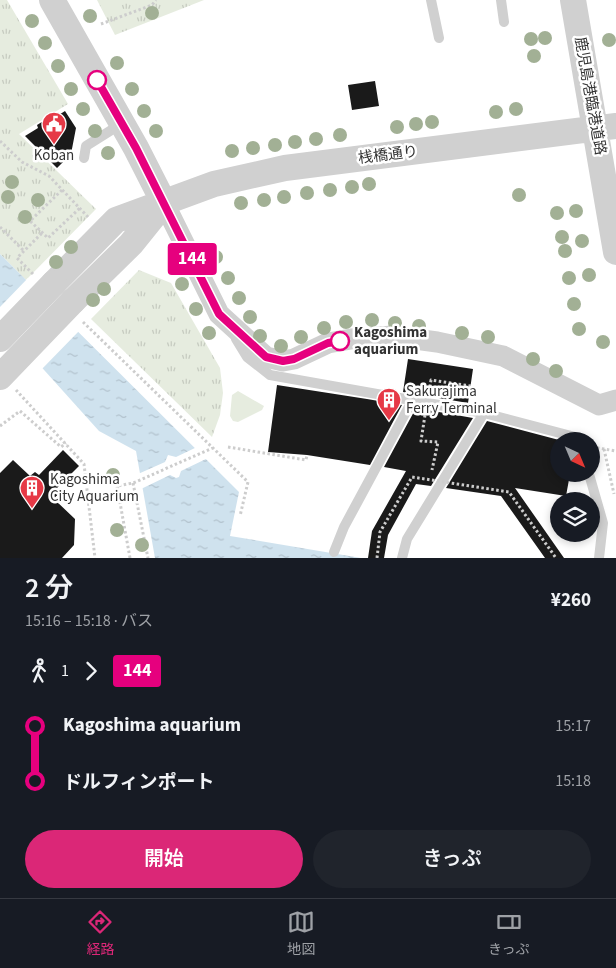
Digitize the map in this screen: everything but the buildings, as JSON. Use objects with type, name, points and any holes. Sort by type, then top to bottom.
[{"type":"street","points":[[52,0],[164,202],[219,314],[266,357],[283,361],[294,359],[328,343],[351,339],[393,336],[437,342],[503,356],[599,405],[616,400]]},
{"type":"street","name":"鹿児島港臨港道路","points":[[573,0],[605,127],[616,252]]},
{"type":"street","name":"桟橋通り","points":[[0,339],[46,281],[116,220],[214,184],[285,168],[605,127]]},
{"type":"street","points":[[7,382],[76,310],[132,244],[164,202]]},
{"type":"lane","points":[[431,0],[439,38]]},
{"type":"lane","points":[[501,0],[504,22]]},
{"type":"lane","points":[[84,158],[86,146],[122,124]]},
{"type":"lane","points":[[219,314],[248,357],[270,375],[484,413],[556,432]]},
{"type":"lane","points":[[334,552],[344,527],[412,401]]},
{"type":"lane","points":[[402,558],[407,539],[484,413]]},
{"type":"lane","points":[[591,482],[603,523],[599,558]]},
{"type":"path","points":[[101,24],[152,5],[156,0]]},
{"type":"path","points":[[0,141],[22,162],[50,176],[88,217]]},
{"type":"path","points":[[62,190],[30,221],[48,238],[80,208]]},
{"type":"path","points":[[0,227],[24,251]]},
{"type":"path","points":[[42,233],[17,258],[46,281]]},
{"type":"path","points":[[76,310],[248,482],[240,516]]},
{"type":"path","points":[[428,399],[431,380],[471,386]]},
{"type":"path","points":[[7,382],[84,464],[95,558]]},
{"type":"path","points":[[426,407],[421,441],[438,442],[431,474]]},
{"type":"path","points":[[0,426],[20,411],[61,447],[66,443]]},
{"type":"path","points":[[228,447],[306,460],[307,455]]},
{"type":"path","points":[[130,558],[118,486],[132,483],[213,448]]},
{"type":"path","points":[[600,448],[616,451]]},
{"type":"path","points":[[604,449],[614,494]]},
{"type":"path","points":[[377,558],[380,532],[412,477],[509,492],[556,558]]},
{"type":"path","points":[[132,483],[148,558]]},
{"type":"green space","points":[[0,0],[7,0],[68,104],[19,134],[96,209],[26,280],[0,254]]},
{"type":"green space","points":[[97,0],[204,0],[115,35]]},
{"type":"green space","points":[[139,270],[171,283],[220,368],[223,393],[220,415],[212,437],[91,319]]},
{"type":"green space","points":[[238,391],[264,406],[262,410],[238,422],[233,421],[230,416],[232,395]]},
{"type":"water","points":[[0,254],[239,492],[230,536],[361,558],[155,558],[136,451],[99,431],[0,321]]},
{"type":"pier","points":[[28,278],[80,330],[41,370],[0,325],[0,307]]},
{"type":"pier","points":[[197,447],[208,458],[181,471],[179,477],[176,478],[170,475],[141,489],[138,474],[165,462],[168,455],[176,457]]},
{"type":"bus line","name":"144","points":[[97,80],[136,148],[219,314],[266,357],[283,361],[294,359],[328,343],[340,341]]},
{"type":"place","name":"Koban","points":[[54,145]]},
{"type":"place","name":"Kagoshima aquarium","points":[[340,341]]},
{"type":"place","name":"Sakurajima Ferry Terminal","points":[[389,421]]},
{"type":"place","name":"Kagoshima City Aquarium","points":[[32,509]]}]
